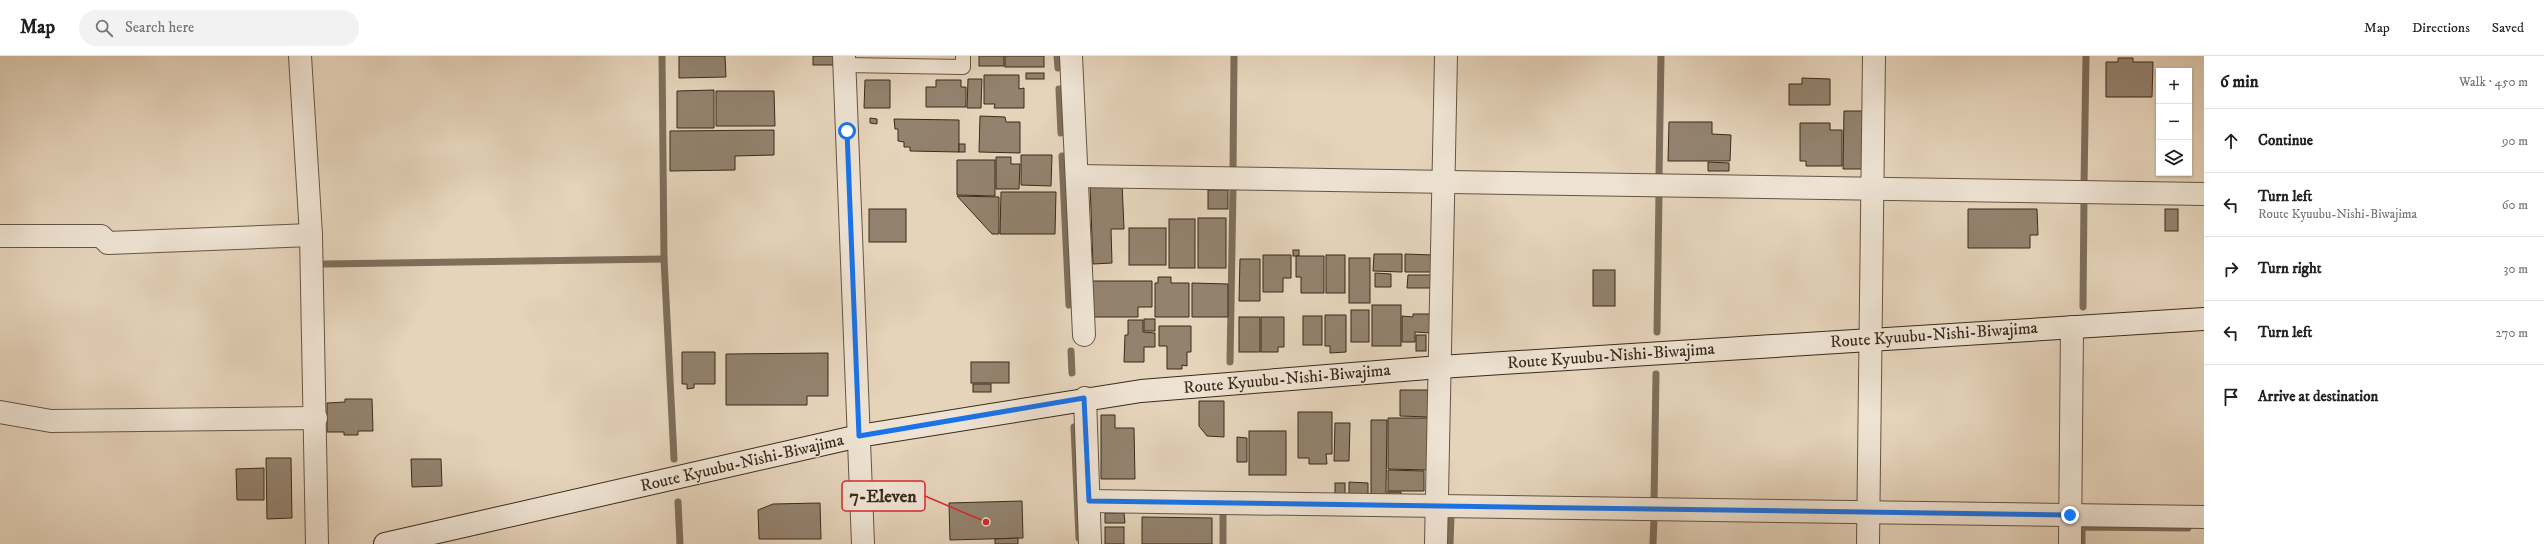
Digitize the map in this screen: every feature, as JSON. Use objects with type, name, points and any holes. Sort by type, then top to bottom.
[{"type":"street","points":[[300,56],[311,235],[316,418],[317,544]]},
{"type":"street","points":[[1071,56],[1084,336]]},
{"type":"street","points":[[1436,544],[1446,56]]},
{"type":"street","points":[[1868,544],[1874,56]]},
{"type":"street","points":[[845,60],[863,544]]},
{"type":"street","points":[[1077,176],[2204,194]]},
{"type":"street","points":[[0,236],[101,236],[108,243],[311,235]]},
{"type":"street","name":"Route Kyuubu-Nishi-Biwajima","points":[[385,544],[859,436],[1084,398],[1149,390],[1440,367],[2204,319]]},
{"type":"street","points":[[2070,544],[2072,327]]},
{"type":"street","points":[[1084,398],[1090,544]]},
{"type":"street","points":[[0,412],[51,421],[316,418]]},
{"type":"street","points":[[1089,501],[1868,513],[2204,516]]},
{"type":"lane","points":[[845,60],[963,67],[963,56]]},
{"type":"building","points":[[679,56],[725,56],[726,77],[679,78]]},
{"type":"building","points":[[813,56],[836,56],[836,65],[813,65]]},
{"type":"building","points":[[979,56],[1004,56],[1004,66],[979,66]]},
{"type":"building","points":[[1005,56],[1044,56],[1044,67],[1005,67]]},
{"type":"building","points":[[2118,58],[2133,58],[2133,62],[2153,62],[2152,97],[2106,97],[2106,62],[2118,62]]},
{"type":"building","points":[[1026,73],[1044,73],[1044,79],[1026,79]]},
{"type":"building","points":[[984,75],[1019,75],[1019,89],[1024,88],[1024,108],[994,108],[995,104],[984,104]]},
{"type":"building","points":[[1802,78],[1830,79],[1830,105],[1789,105],[1789,84],[1802,84]]},
{"type":"building","points":[[968,79],[982,79],[981,108],[967,108]]},
{"type":"building","points":[[865,80],[890,80],[890,108],[864,108]]},
{"type":"building","points":[[936,80],[961,80],[961,87],[966,87],[966,107],[926,107],[926,87],[936,87]]},
{"type":"building","points":[[714,90],[714,128],[677,128],[677,91]]},
{"type":"building","points":[[716,91],[774,91],[775,126],[716,126]]},
{"type":"building","points":[[1844,111],[1864,111],[1864,169],[1843,169]]},
{"type":"building","points":[[980,116],[1005,117],[1006,122],[1020,122],[1020,153],[979,152]]},
{"type":"building","points":[[870,118],[877,119],[877,124],[870,123]]},
{"type":"building","points":[[894,119],[959,120],[959,152],[910,151],[910,147],[904,147],[904,142],[898,141],[898,129],[895,129]]},
{"type":"building","points":[[1669,122],[1712,122],[1712,134],[1731,135],[1730,161],[1668,161]]},
{"type":"building","points":[[1800,123],[1830,123],[1830,130],[1842,130],[1842,166],[1806,166],[1806,161],[1800,161]]},
{"type":"building","points":[[774,130],[774,155],[735,156],[735,170],[670,171],[670,131]]},
{"type":"building","points":[[959,144],[965,144],[965,152],[959,152]]},
{"type":"building","points":[[1021,155],[1052,155],[1051,186],[1021,185]]},
{"type":"building","points":[[996,157],[1011,157],[1011,164],[1020,164],[1019,189],[996,189]]},
{"type":"building","points":[[957,160],[995,160],[995,196],[957,195]]},
{"type":"building","points":[[1708,162],[1729,163],[1729,171],[1708,171]]},
{"type":"building","points":[[1122,182],[1124,229],[1111,229],[1112,263],[1093,264],[1090,183]]},
{"type":"building","points":[[1208,190],[1228,190],[1228,209],[1208,209]]},
{"type":"building","points":[[1001,192],[1056,192],[1055,234],[1000,234]]},
{"type":"building","points":[[957,196],[999,197],[999,234],[992,234]]},
{"type":"building","points":[[869,209],[906,209],[906,242],[869,242]]},
{"type":"building","points":[[1968,209],[2037,209],[2038,235],[2030,235],[2030,248],[1968,248]]},
{"type":"building","points":[[2165,209],[2178,209],[2178,231],[2165,231]]},
{"type":"building","points":[[1198,218],[1226,218],[1226,268],[1198,268]]},
{"type":"building","points":[[1169,219],[1195,219],[1195,268],[1169,268]]},
{"type":"building","points":[[1129,228],[1166,228],[1166,265],[1129,265]]},
{"type":"building","points":[[1293,250],[1299,250],[1299,256],[1293,256]]},
{"type":"building","points":[[1374,254],[1402,254],[1402,272],[1373,271]]},
{"type":"building","points":[[1405,254],[1433,255],[1433,272],[1405,272]]},
{"type":"building","points":[[1263,255],[1291,255],[1291,278],[1283,278],[1283,292],[1263,292]]},
{"type":"building","points":[[1326,255],[1345,255],[1345,293],[1326,293]]},
{"type":"building","points":[[1296,256],[1324,256],[1324,293],[1301,293],[1301,277],[1296,277]]},
{"type":"building","points":[[1349,258],[1370,258],[1370,303],[1349,303]]},
{"type":"building","points":[[1240,259],[1260,259],[1260,301],[1239,301]]},
{"type":"building","points":[[1593,270],[1615,270],[1615,306],[1593,306]]},
{"type":"building","points":[[1375,273],[1391,274],[1391,287],[1375,287]]},
{"type":"building","points":[[1408,275],[1433,275],[1433,288],[1407,288]]},
{"type":"building","points":[[1158,277],[1171,277],[1171,283],[1189,283],[1189,317],[1155,317],[1155,283],[1158,283]]},
{"type":"building","points":[[1092,281],[1152,281],[1152,307],[1138,307],[1138,317],[1092,317]]},
{"type":"building","points":[[1192,283],[1228,284],[1228,317],[1192,317]]},
{"type":"building","points":[[1372,305],[1401,305],[1401,346],[1372,346]]},
{"type":"building","points":[[1351,310],[1369,310],[1369,342],[1351,342]]},
{"type":"building","points":[[1413,314],[1431,314],[1431,333],[1415,332],[1415,342],[1402,342],[1402,316],[1413,317]]},
{"type":"building","points":[[1325,315],[1346,315],[1346,352],[1330,353],[1330,346],[1325,346]]},
{"type":"building","points":[[1303,316],[1322,316],[1322,345],[1303,345]]},
{"type":"building","points":[[1239,317],[1260,317],[1260,352],[1239,352]]},
{"type":"building","points":[[1261,317],[1284,317],[1284,347],[1278,347],[1278,352],[1261,352]]},
{"type":"building","points":[[1144,319],[1155,319],[1155,331],[1144,331]]},
{"type":"building","points":[[1128,320],[1143,320],[1143,332],[1155,333],[1155,347],[1144,347],[1144,362],[1124,362],[1125,335],[1128,335]]},
{"type":"building","points":[[1159,326],[1191,326],[1191,352],[1187,352],[1187,366],[1182,365],[1182,369],[1167,369],[1167,346],[1159,346]]},
{"type":"building","points":[[1416,335],[1426,335],[1426,351],[1416,351]]},
{"type":"building","points":[[682,352],[715,352],[715,384],[694,384],[694,388],[687,389],[687,384],[682,384]]},
{"type":"building","points":[[828,353],[828,396],[807,396],[807,405],[726,405],[726,354]]},
{"type":"building","points":[[971,362],[1009,362],[1009,383],[971,383]]},
{"type":"building","points":[[973,384],[991,384],[991,392],[973,392]]},
{"type":"building","points":[[1400,390],[1429,390],[1429,417],[1400,416]]},
{"type":"building","points":[[345,399],[372,399],[373,431],[358,431],[358,435],[344,435],[344,432],[327,432],[327,403],[345,402]]},
{"type":"building","points":[[1199,401],[1224,401],[1224,437],[1207,436],[1199,426]]},
{"type":"building","points":[[1298,412],[1332,412],[1332,454],[1326,454],[1327,464],[1309,464],[1309,458],[1298,458]]},
{"type":"building","points":[[1101,415],[1115,415],[1115,428],[1134,428],[1135,479],[1101,479]]},
{"type":"building","points":[[1388,418],[1429,418],[1429,470],[1388,469]]},
{"type":"building","points":[[1371,420],[1387,420],[1386,492],[1401,492],[1401,498],[1371,497]]},
{"type":"building","points":[[1335,423],[1350,423],[1349,461],[1334,461]]},
{"type":"building","points":[[1249,431],[1286,431],[1286,475],[1249,475]]},
{"type":"building","points":[[1237,437],[1247,438],[1247,462],[1237,462]]},
{"type":"building","points":[[266,458],[291,458],[292,518],[267,519]]},
{"type":"building","points":[[411,459],[441,459],[442,486],[412,487]]},
{"type":"building","points":[[264,468],[264,500],[237,500],[236,469]]},
{"type":"building","points":[[1388,470],[1424,471],[1424,491],[1388,491]]},
{"type":"building","points":[[1349,482],[1368,483],[1368,497],[1349,497]]},
{"type":"building","points":[[1335,483],[1345,483],[1345,497],[1335,497]]},
{"type":"building","points":[[1022,501],[1023,538],[950,540],[949,503]]},
{"type":"building","points":[[820,503],[821,539],[759,539],[758,510],[773,504]]},
{"type":"building","points":[[1105,513],[1124,513],[1125,523],[1105,523]]},
{"type":"building","points":[[1142,517],[1212,518],[1212,544],[1142,544]]},
{"type":"building","points":[[1105,527],[1124,527],[1124,544],[1105,544]]},
{"type":"building","points":[[1018,538],[1018,544],[995,544],[995,539]]},
{"type":"waterway","points":[[662,56],[664,259],[674,459]]},
{"type":"waterway","points":[[1057,56],[1058,68]]},
{"type":"waterway","points":[[1233,170],[1234,56]]},
{"type":"waterway","points":[[1659,177],[1661,56]]},
{"type":"waterway","points":[[2084,186],[2086,56]]},
{"type":"waterway","points":[[1059,89],[1061,133]]},
{"type":"waterway","points":[[1062,156],[1069,305]]},
{"type":"waterway","points":[[1230,362],[1233,188]]},
{"type":"waterway","points":[[1657,332],[1659,193]]},
{"type":"waterway","points":[[2083,307],[2084,199]]},
{"type":"waterway","points":[[325,264],[664,259]]},
{"type":"waterway","points":[[1071,351],[1072,373]]},
{"type":"waterway","points":[[1654,503],[1656,374]]},
{"type":"waterway","points":[[1074,427],[1079,538]]},
{"type":"waterway","points":[[678,502],[680,544]]},
{"type":"waterway","points":[[1223,513],[1223,544]]},
{"type":"waterway","points":[[1450,544],[1451,517]]},
{"type":"waterway","points":[[1653,544],[1654,518]]},
{"type":"waterway","points":[[2082,544],[2082,527],[2188,528]]},
{"type":"place","name":"7-Eleven","points":[[986,522]]},
{"type":"route","points":[[847,131],[859,436],[1084,398],[1089,501],[2070,515]]}]
